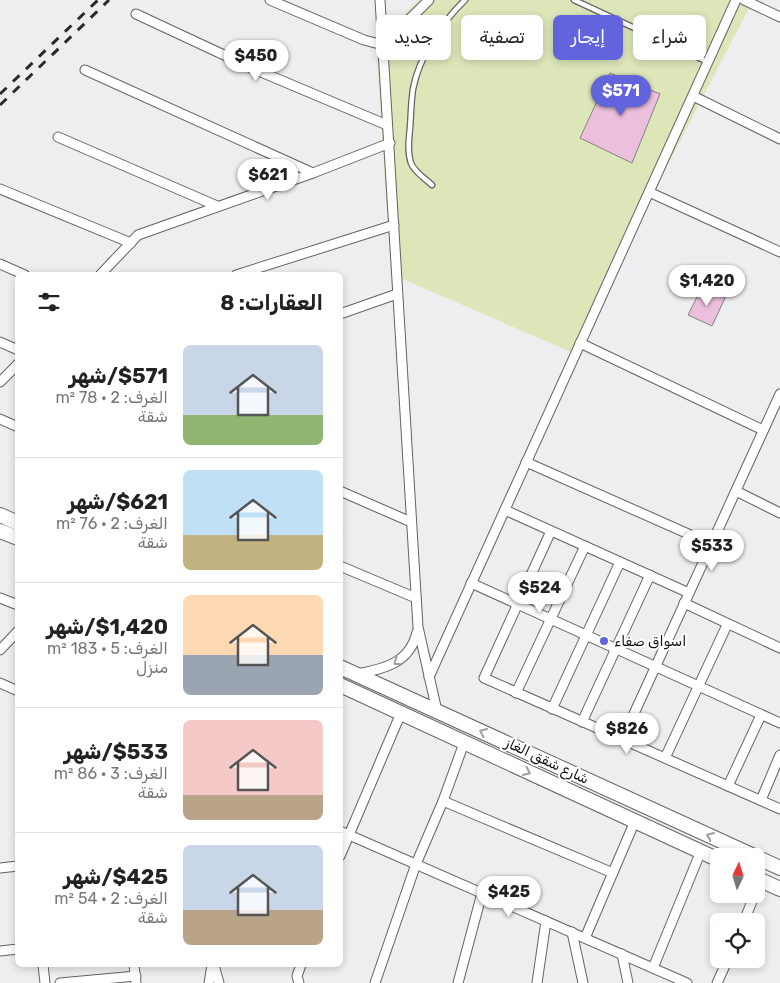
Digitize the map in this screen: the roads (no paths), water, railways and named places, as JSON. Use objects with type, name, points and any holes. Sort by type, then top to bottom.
[{"type":"main road","points":[[0,515],[15,522]]},
{"type":"main road","points":[[0,530],[15,537]]},
{"type":"main road","name":"شارع شقق الغاز","points":[[343,667],[735,848]]},
{"type":"main road","name":"شارع شقق الغاز","points":[[343,687],[710,856]]},
{"type":"main road","name":"شارع شقق الغاز","points":[[765,861],[780,868]]},
{"type":"main road","points":[[765,887],[780,889]]},
{"type":"street","points":[[270,0],[364,40],[376,43]]},
{"type":"street","points":[[380,0],[381,15]]},
{"type":"street","points":[[414,15],[429,0]]},
{"type":"street","points":[[428,678],[736,0]]},
{"type":"street","points":[[744,0],[780,17]]},
{"type":"street","points":[[136,14],[254,69],[387,125]]},
{"type":"street","points":[[384,60],[418,627],[428,678],[438,711]]},
{"type":"street","points":[[85,70],[313,173]]},
{"type":"street","points":[[693,96],[780,139]]},
{"type":"street","points":[[58,137],[217,206]]},
{"type":"street","points":[[103,272],[138,235],[313,173],[390,143]]},
{"type":"street","points":[[0,189],[131,243]]},
{"type":"street","points":[[649,192],[780,252]]},
{"type":"street","points":[[245,272],[394,225]]},
{"type":"street","points":[[0,264],[18,272]]},
{"type":"street","points":[[343,313],[397,294]]},
{"type":"street","points":[[0,342],[15,349]]},
{"type":"street","points":[[580,344],[763,430]]},
{"type":"street","points":[[0,382],[15,367]]},
{"type":"street","points":[[622,740],[780,394]]},
{"type":"street","points":[[0,419],[15,426]]},
{"type":"street","points":[[526,462],[711,544]]},
{"type":"street","points":[[736,491],[780,513]]},
{"type":"street","points":[[343,492],[412,522]]},
{"type":"street","points":[[505,510],[689,593]]},
{"type":"street","points":[[551,531],[519,605],[484,678],[780,808]]},
{"type":"street","points":[[516,693],[585,546]]},
{"type":"street","points":[[552,709],[620,562]]},
{"type":"street","points":[[343,567],[416,598]]},
{"type":"street","points":[[582,722],[650,575]]},
{"type":"street","points":[[471,583],[780,724]]},
{"type":"street","points":[[0,598],[15,604]]},
{"type":"street","points":[[684,603],[727,625],[780,648]]},
{"type":"street","points":[[665,758],[727,625]]},
{"type":"street","points":[[357,674],[383,669],[401,659],[411,648],[418,627]]},
{"type":"street","points":[[0,650],[15,634]]},
{"type":"street","points":[[0,683],[15,690]]},
{"type":"street","points":[[401,713],[344,833],[687,983]]},
{"type":"street","points":[[728,786],[761,715]]},
{"type":"street","points":[[375,983],[416,864],[443,801],[464,743]]},
{"type":"street","points":[[761,800],[780,755]]},
{"type":"street","points":[[443,801],[613,873]]},
{"type":"street","points":[[585,938],[635,821]]},
{"type":"street","points":[[653,968],[701,851]]},
{"type":"street","points":[[0,868],[15,866]]},
{"type":"street","points":[[458,983],[482,893]]},
{"type":"street","points":[[537,983],[546,921]]},
{"type":"street","points":[[572,932],[583,983]]},
{"type":"street","points":[[0,951],[15,949]]},
{"type":"street","points":[[622,954],[628,983]]},
{"type":"street","points":[[43,967],[45,983]]},
{"type":"street","points":[[209,983],[213,967]]},
{"type":"street","points":[[214,967],[219,983]]},
{"type":"street","points":[[299,983],[297,976],[300,967]]},
{"type":"street","points":[[717,983],[724,968]]},
{"type":"street","points":[[60,983],[136,979]]},
{"type":"lane","points":[[432,185],[416,171],[410,162],[409,139],[413,89],[418,73],[444,25],[466,0]]},
{"type":"lane","points":[[574,0],[708,62]]},
{"type":"railway","points":[[0,94],[98,0]]},
{"type":"railway","points":[[0,105],[109,0]]},
{"type":"place","name":"اسواق صفاء","points":[[604,641]]}]
